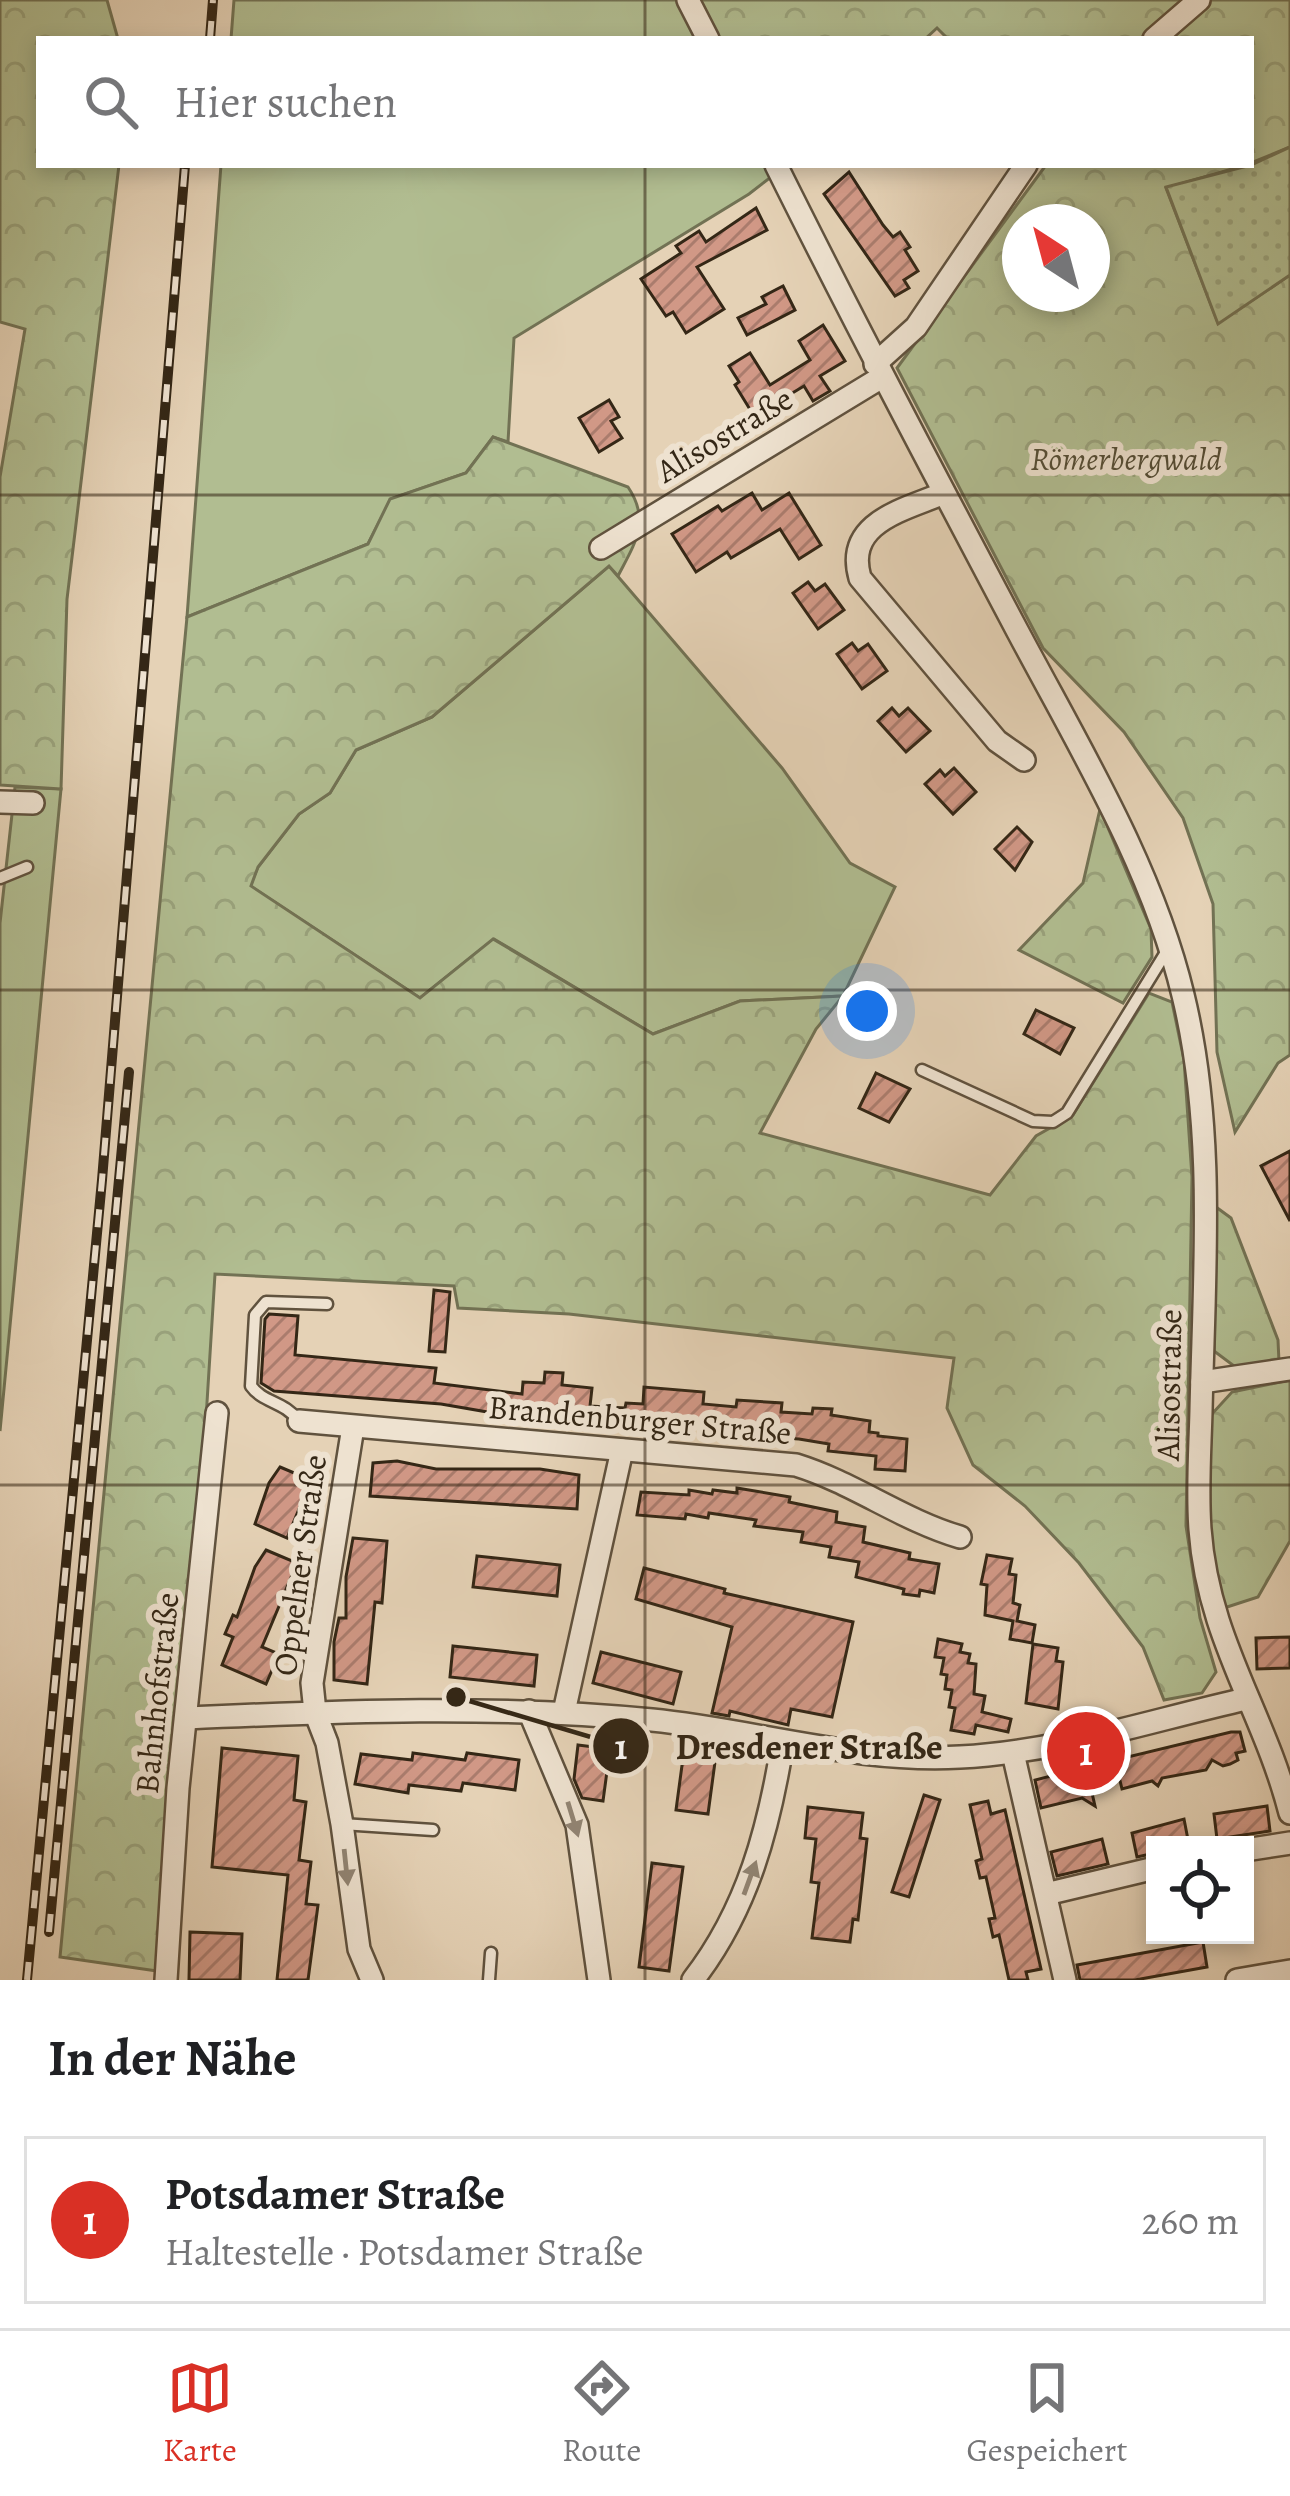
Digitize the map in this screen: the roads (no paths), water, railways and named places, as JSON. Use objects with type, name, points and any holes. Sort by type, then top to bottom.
[{"type":"street","points":[[688,0],[706,36]]},
{"type":"street","points":[[1157,36],[1199,0]]},
{"type":"street","name":"Alisostraße","points":[[777,168],[878,371],[1108,803],[1170,946],[1196,1064],[1203,1132],[1200,1528],[1206,1576],[1215,1618],[1290,1813]]},
{"type":"street","points":[[878,371],[916,327],[1024,168]]},
{"type":"street","name":"Alisostraße","points":[[601,548],[878,371]]},
{"type":"street","points":[[944,493],[867,530],[858,543],[855,561],[860,578],[997,741],[1024,760]]},
{"type":"street","points":[[0,802],[33,803]]},
{"type":"street","points":[[1202,1382],[1290,1370]]},
{"type":"street","name":"Bahnhofstraße","points":[[166,1980],[178,1788],[217,1413]]},
{"type":"street","name":"Brandenburger Straße","points":[[299,1421],[796,1465],[832,1476],[928,1528],[960,1537]]},
{"type":"street","name":"Oppelner Straße","points":[[352,1427],[315,1663],[315,1712],[328,1743],[358,1949],[372,1980]]},
{"type":"street","points":[[564,1712],[622,1450]]},
{"type":"street","points":[[187,1718],[315,1712],[564,1712],[671,1722],[913,1757],[1013,1753],[1246,1699]]},
{"type":"street","points":[[529,1711],[577,1825],[599,1980]]},
{"type":"street","points":[[694,1980],[748,1888],[764,1839],[783,1741]]},
{"type":"street","points":[[1013,1753],[1065,1980]]},
{"type":"street","points":[[1254,1849],[1290,1844]]},
{"type":"street","points":[[1046,1894],[1146,1870]]},
{"type":"street","points":[[1237,1980],[1290,1971]]},
{"type":"lane","points":[[0,878],[27,866]]},
{"type":"lane","points":[[922,1070],[1034,1121],[1053,1122],[1067,1113],[1170,946]]},
{"type":"lane","points":[[299,1421],[289,1407],[256,1393],[251,1386],[255,1315],[266,1302],[327,1304]]},
{"type":"lane","points":[[342,1824],[434,1830]]},
{"type":"lane","points":[[489,1980],[491,1953]]},
{"type":"railway","points":[[210,36],[213,0]]},
{"type":"railway","points":[[27,1980],[102,1180],[185,168]]},
{"type":"railway","points":[[49,1932],[129,1072]]},
{"type":"place","name":"Dresdener Straße","points":[[456,1697]]},
{"type":"place","name":"Potsdamer Straße","points":[[1086,1751]]},
{"type":"park label","name":"Römerbergwald","points":[[1126,458]]}]
